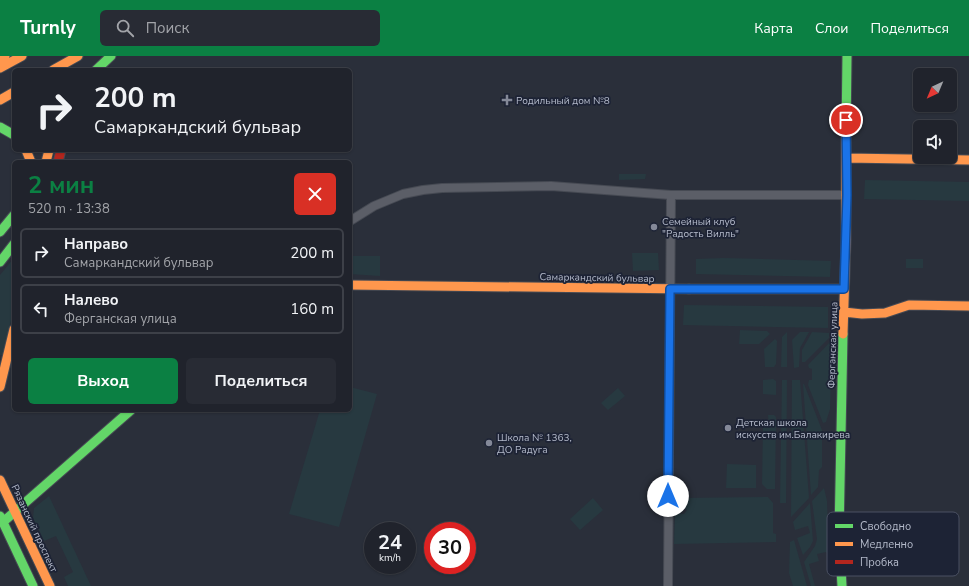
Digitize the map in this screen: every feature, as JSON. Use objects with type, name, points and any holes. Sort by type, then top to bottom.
[{"type":"main road","points":[[0,60],[5,56]]},
{"type":"main road","points":[[0,68],[22,56]]},
{"type":"main road","points":[[57,68],[78,56]]},
{"type":"main road","points":[[98,68],[111,56]]},
{"type":"main road","name":"Ферганская улица","points":[[839,512],[847,195],[847,56]]},
{"type":"main road","points":[[0,100],[12,93]]},
{"type":"main road","points":[[0,127],[12,134]]},
{"type":"main road","points":[[846,158],[969,160]]},
{"type":"main road","points":[[0,232],[12,217]]},
{"type":"main road","points":[[0,262],[12,247]]},
{"type":"main road","name":"Самаркандский бульвар","points":[[352,285],[670,289],[844,289]]},
{"type":"main road","points":[[844,312],[862,314],[885,313],[910,305],[969,306]]},
{"type":"main road","points":[[0,387],[12,337]]},
{"type":"main road","points":[[33,586],[2,519],[15,513],[129,412]]},
{"type":"main road","name":"Рязанский проспект","points":[[0,480],[50,586]]},
{"type":"main road","name":"Ферганская улица","points":[[841,576],[842,586]]},
{"type":"street","points":[[352,220],[374,206],[403,194],[442,188],[551,186],[671,194],[847,195]]},
{"type":"street","points":[[668,586],[671,194]]},
{"type":"shaded area","points":[[619,174],[646,174],[645,179],[619,180]]},
{"type":"shaded area","points":[[865,180],[969,182],[969,201],[864,199]]},
{"type":"shaded area","points":[[632,253],[658,253],[659,270],[633,271]]},
{"type":"shaded area","points":[[352,256],[380,256],[380,276],[352,274]]},
{"type":"shaded area","points":[[724,258],[831,261],[830,277],[696,274],[696,259]]},
{"type":"shaded area","points":[[906,259],[923,259],[923,268],[906,268]]},
{"type":"shaded area","points":[[12,260],[12,317],[2,355],[0,355],[0,275]]},
{"type":"shaded area","points":[[684,305],[828,307],[828,328],[683,325]]},
{"type":"shaded area","points":[[740,330],[767,331],[770,334],[759,344],[739,344]]},
{"type":"shaded area","points":[[787,332],[787,367],[781,367],[782,337]]},
{"type":"shaded area","points":[[800,332],[809,332],[800,348],[799,367],[794,368],[792,340]]},
{"type":"shaded area","points":[[812,332],[829,333],[829,338],[805,362],[802,362],[802,350]]},
{"type":"shaded area","points":[[775,339],[777,341],[776,364],[774,367],[765,367],[764,349]]},
{"type":"shaded area","points":[[832,340],[830,409],[826,422],[823,423],[808,385],[809,380],[812,380],[812,369],[809,368],[808,365]]},
{"type":"shaded area","points":[[773,379],[776,381],[776,395],[763,394],[763,380]]},
{"type":"shaded area","points":[[782,380],[787,380],[786,503],[780,503]]},
{"type":"shaded area","points":[[792,380],[800,380],[809,498],[791,517]]},
{"type":"shaded area","points":[[803,384],[822,430],[822,467],[819,470],[818,487],[811,495]]},
{"type":"shaded area","points":[[352,388],[377,394],[339,527],[289,514],[319,412],[352,412]]},
{"type":"shaded area","points":[[618,388],[625,396],[608,410],[601,403]]},
{"type":"shaded area","points":[[768,415],[774,415],[776,417],[775,489],[767,489],[762,484],[763,426],[769,426]]},
{"type":"shaded area","points":[[727,464],[756,465],[756,488],[726,488]]},
{"type":"shaded area","points":[[824,488],[827,501],[827,553],[826,552],[817,554],[819,561],[809,564],[815,586],[811,586],[804,562],[815,546],[817,539],[812,501]]},
{"type":"shaded area","points":[[49,496],[91,586],[68,586],[64,577],[73,572],[56,536],[44,541],[33,518],[34,508]]},
{"type":"shaded area","points":[[768,497],[773,503],[773,533],[776,534],[776,542],[674,544],[675,513],[684,514],[687,510],[681,505],[682,498]]},
{"type":"shaded area","points":[[593,498],[603,510],[580,530],[570,519]]},
{"type":"shaded area","points":[[810,503],[813,541],[803,555],[797,538],[810,533],[808,526],[795,530],[793,522]]},
{"type":"shaded area","points":[[794,540],[807,586],[793,586],[789,573],[790,542]]},
{"type":"traffic: fast","points":[[98,68],[111,56]]},
{"type":"traffic: fast","points":[[846,135],[847,56]]},
{"type":"traffic: fast","points":[[0,127],[12,134]]},
{"type":"traffic: fast","points":[[0,232],[12,217]]},
{"type":"traffic: fast","points":[[0,262],[12,247]]},
{"type":"traffic: fast","points":[[689,289],[844,289]]},
{"type":"traffic: fast","points":[[839,512],[843,334]]},
{"type":"traffic: fast","points":[[3,522],[129,412]]},
{"type":"traffic: fast","points":[[0,516],[33,586]]},
{"type":"traffic: fast","points":[[841,576],[842,586]]},
{"type":"traffic: slow","points":[[0,60],[5,56]]},
{"type":"traffic: slow","points":[[0,68],[22,56]]},
{"type":"traffic: slow","points":[[57,68],[78,56]]},
{"type":"traffic: slow","points":[[0,100],[12,93]]},
{"type":"traffic: slow","points":[[843,334],[846,240],[846,135]]},
{"type":"traffic: slow","points":[[27,152],[30,160]]},
{"type":"traffic: slow","points":[[46,160],[48,152]]},
{"type":"traffic: slow","points":[[846,158],[969,160]]},
{"type":"traffic: slow","points":[[352,285],[689,289]]},
{"type":"traffic: slow","points":[[844,312],[862,314],[885,313],[909,305],[969,306]]},
{"type":"traffic: slow","points":[[0,387],[12,337]]},
{"type":"traffic: slow","points":[[0,480],[50,586]]},
{"type":"traffic: jam","points":[[58,160],[60,152]]},
{"type":"place","name":"Родильный дом №8","points":[[507,100]]},
{"type":"place","name":"Семейный клуб \"Радость Вилль\"","points":[[654,227]]},
{"type":"place","name":"Детская школа искусств им.Балакирева","points":[[728,428]]},
{"type":"place","name":"Школа № 1363, ДО Радуга","points":[[489,443]]},
{"type":"route","points":[[668,496],[670,289],[844,289],[847,195],[846,120]]}]
